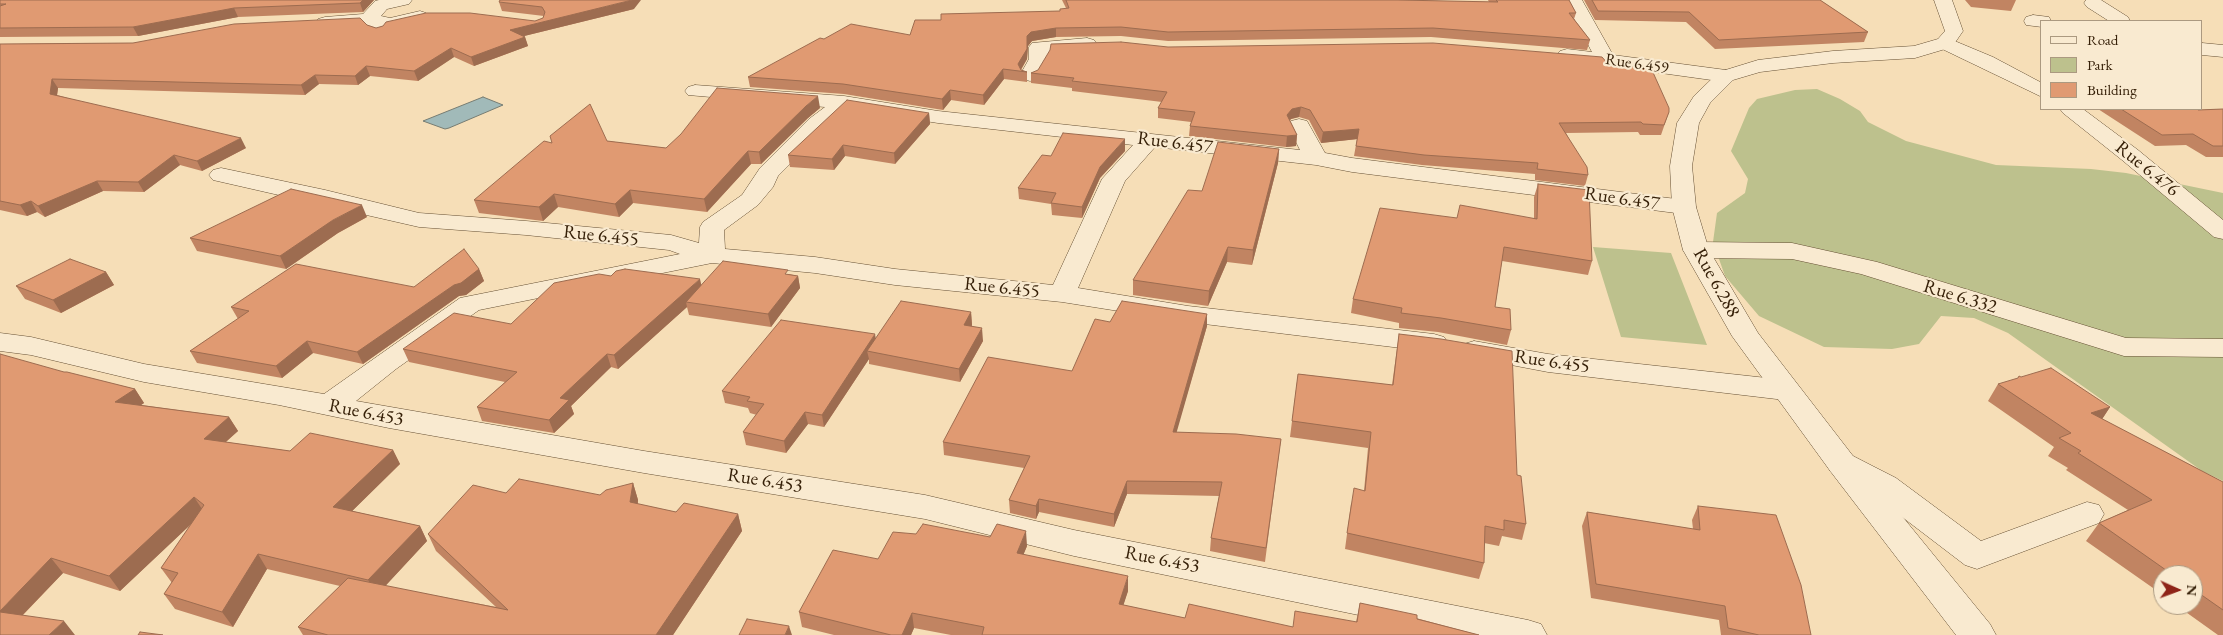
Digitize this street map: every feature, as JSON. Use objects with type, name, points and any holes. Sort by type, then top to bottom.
[{"type":"street","points":[[369,19],[380,2],[403,0]]},
{"type":"street","points":[[1572,0],[1586,21],[1605,59]]},
{"type":"street","points":[[1943,0],[1954,31],[1945,43],[1986,61],[2040,90]]},
{"type":"street","points":[[2093,3],[2119,20]]},
{"type":"street","points":[[308,23],[369,19],[390,24],[437,15]]},
{"type":"street","points":[[369,19],[390,38]]},
{"type":"street","name":"Rue 6.288","points":[[1945,43],[1915,52],[1833,57],[1758,66],[1726,76],[1701,100],[1688,123],[1681,166],[1684,207],[1696,250],[1746,336],[1842,464],[1977,635]]},
{"type":"street","points":[[1030,74],[1039,59],[1039,47],[1102,44]]},
{"type":"street","points":[[2203,49],[2223,51]]},
{"type":"street","name":"Rue 6.459","points":[[1551,54],[1605,59],[1726,76]]},
{"type":"street","name":"Rue 6.457","points":[[695,90],[844,102],[938,117],[1316,158],[1352,165],[1684,207]]},
{"type":"street","points":[[328,406],[470,304],[712,255],[712,228],[750,200],[761,187],[768,173],[817,124],[844,102]]},
{"type":"street","name":"Rue 6.476","points":[[2071,110],[2130,155],[2223,232]]},
{"type":"street","points":[[1299,126],[1316,158]]},
{"type":"street","points":[[1062,294],[1114,179],[1148,140]]},
{"type":"street","name":"Rue 6.455","points":[[221,175],[325,197],[419,220],[526,228],[671,243],[712,255],[1062,294],[1188,314],[1438,343],[1548,363],[1785,390]]},
{"type":"street","name":"Rue 6.332","points":[[1696,250],[1792,251],[1868,268],[2124,347],[2223,348]]},
{"type":"street","name":"Rue 6.453","points":[[0,342],[31,346],[144,373],[328,406],[644,462],[926,507],[1074,543],[1528,635]]},
{"type":"street","points":[[1842,464],[1884,486],[1977,556],[2087,514]]},
{"type":"green space","points":[[1817,89],[1840,99],[1860,111],[1868,122],[1906,141],[1996,165],[2091,169],[2126,173],[2223,193],[2223,481],[2202,471],[2008,333],[1974,318],[1941,316],[1919,344],[1892,349],[1824,347],[1759,316],[1725,276],[1713,242],[1717,213],[1745,193],[1748,179],[1731,151],[1749,108],[1757,99],[1795,90]]},
{"type":"green space","points":[[1593,247],[1671,253],[1707,345],[1621,337]]},
{"type":"water","points":[[483,97],[503,105],[445,129],[423,121]]},
{"type":"building","points":[[0,0],[363,0],[360,3],[234,8],[133,27],[0,28],[0,6],[6,4],[0,4]]},
{"type":"building","points":[[500,0],[632,0],[510,30],[525,37],[471,57],[451,48],[414,71],[366,66],[355,76],[315,75],[301,85],[52,79],[50,94],[241,138],[197,161],[174,155],[138,182],[97,181],[38,206],[31,201],[20,205],[0,201],[0,44],[133,43],[234,24],[360,18],[367,25],[376,28],[383,26],[386,22],[426,13],[470,13],[535,21],[543,18],[545,12],[542,7],[499,2]]},
{"type":"building","points":[[1066,0],[1398,0],[1498,2],[1496,0],[1569,0],[1576,13],[1569,13],[1590,40],[1433,28],[1168,32],[1121,27],[1056,28],[1031,32],[1027,36],[1027,49],[1018,64],[1021,70],[1027,72],[1003,69],[983,95],[950,90],[942,99],[843,84],[748,77],[820,38],[824,39],[851,24],[910,35],[915,20],[941,20],[941,14],[1060,11],[1060,9],[1069,8]]},
{"type":"building","points":[[1592,0],[1820,0],[1868,32],[1719,40],[1689,12],[1598,11]]},
{"type":"building","points":[[1121,42],[1168,47],[1433,43],[1602,57],[1609,65],[1651,68],[1669,108],[1669,112],[1664,125],[1643,124],[1641,122],[1559,123],[1587,167],[1588,175],[1537,169],[1538,163],[1424,155],[1356,146],[1359,129],[1323,132],[1310,110],[1301,107],[1292,109],[1287,115],[1297,135],[1287,136],[1190,126],[1195,112],[1158,108],[1167,92],[1072,81],[1074,78],[1031,73],[1038,70],[1050,50],[1051,44]]},
{"type":"building","points":[[717,88],[818,96],[759,152],[748,151],[704,199],[630,190],[615,204],[554,194],[539,207],[474,200],[544,141],[552,143],[550,136],[590,104],[607,141],[666,148],[681,134]]},
{"type":"building","points":[[847,100],[929,113],[894,153],[843,145],[832,159],[788,155]]},
{"type":"building","points":[[2223,109],[2223,146],[2213,146],[2193,134],[2162,135],[2123,110]]},
{"type":"building","points":[[1063,133],[1125,139],[1100,167],[1082,207],[1051,203],[1056,193],[1018,188],[1042,155],[1051,156]]},
{"type":"building","points":[[1218,142],[1279,149],[1253,250],[1228,247],[1209,291],[1133,280],[1188,190],[1202,191]]},
{"type":"building","points":[[1538,184],[1589,190],[1592,261],[1504,247],[1495,307],[1510,309],[1511,330],[1401,313],[1402,308],[1353,299],[1380,208],[1457,218],[1460,205],[1537,219]]},
{"type":"building","points":[[291,189],[362,205],[333,220],[280,256],[190,238]]},
{"type":"building","points":[[464,249],[479,269],[357,352],[307,341],[276,366],[190,351],[249,311],[231,307],[296,264],[414,287]]},
{"type":"building","points":[[70,259],[106,272],[53,300],[16,286]]},
{"type":"building","points":[[723,261],[788,270],[785,274],[798,276],[768,314],[686,302]]},
{"type":"building","points":[[625,269],[700,279],[614,355],[607,354],[560,398],[569,400],[549,420],[477,407],[517,372],[403,349],[454,313],[511,324],[554,283],[599,274],[611,276],[616,271]]},
{"type":"building","points":[[901,301],[971,312],[964,325],[982,328],[959,369],[867,351]]},
{"type":"building","points":[[1122,301],[1207,314],[1173,432],[1236,434],[1281,439],[1266,548],[1211,538],[1222,482],[1127,481],[1114,514],[1039,499],[1036,506],[1009,500],[1030,456],[943,442],[988,357],[1072,371],[1095,319],[1110,322]]},
{"type":"building","points":[[781,320],[875,334],[822,415],[805,412],[784,441],[743,432],[764,404],[747,401],[750,397],[722,391]]},
{"type":"building","points":[[1399,334],[1512,351],[1517,475],[1521,476],[1526,524],[1504,520],[1504,530],[1485,526],[1484,563],[1347,533],[1354,488],[1365,491],[1371,432],[1292,421],[1298,374],[1393,385]]},
{"type":"building","points":[[0,354],[135,389],[115,402],[229,417],[204,439],[290,451],[310,433],[393,450],[333,507],[420,526],[368,580],[258,554],[222,612],[164,594],[178,573],[161,568],[204,505],[194,497],[109,576],[51,558],[0,611]]},
{"type":"building","points":[[2051,368],[2110,407],[2091,413],[2223,482],[2223,610],[2203,596],[2203,565],[2159,565],[2099,523],[2152,500],[2078,453],[2081,451],[2059,438],[2071,433],[1998,384],[2018,378],[2019,376]]},
{"type":"building","points":[[519,479],[600,495],[606,490],[633,483],[630,502],[676,512],[684,503],[738,514],[656,635],[328,635],[298,627],[348,578],[508,610],[428,534],[473,485],[506,493]]},
{"type":"building","points":[[1698,506],[1776,515],[1801,585],[1811,635],[1759,635],[1728,628],[1725,606],[1596,584],[1587,512],[1700,530]]},
{"type":"building","points":[[923,524],[990,537],[997,524],[1026,531],[1017,553],[1128,576],[1119,604],[1185,618],[1189,604],[1293,627],[1295,611],[1357,622],[1360,603],[1417,615],[1417,619],[1479,635],[982,635],[984,627],[912,613],[902,635],[891,635],[799,612],[833,550],[878,559],[893,532],[916,534]]},
{"type":"building","points":[[0,612],[64,621],[49,635],[0,635]]},
{"type":"building","points":[[747,619],[789,626],[785,635],[739,635]]},
{"type":"building","points":[[140,632],[163,635],[138,635]]}]
